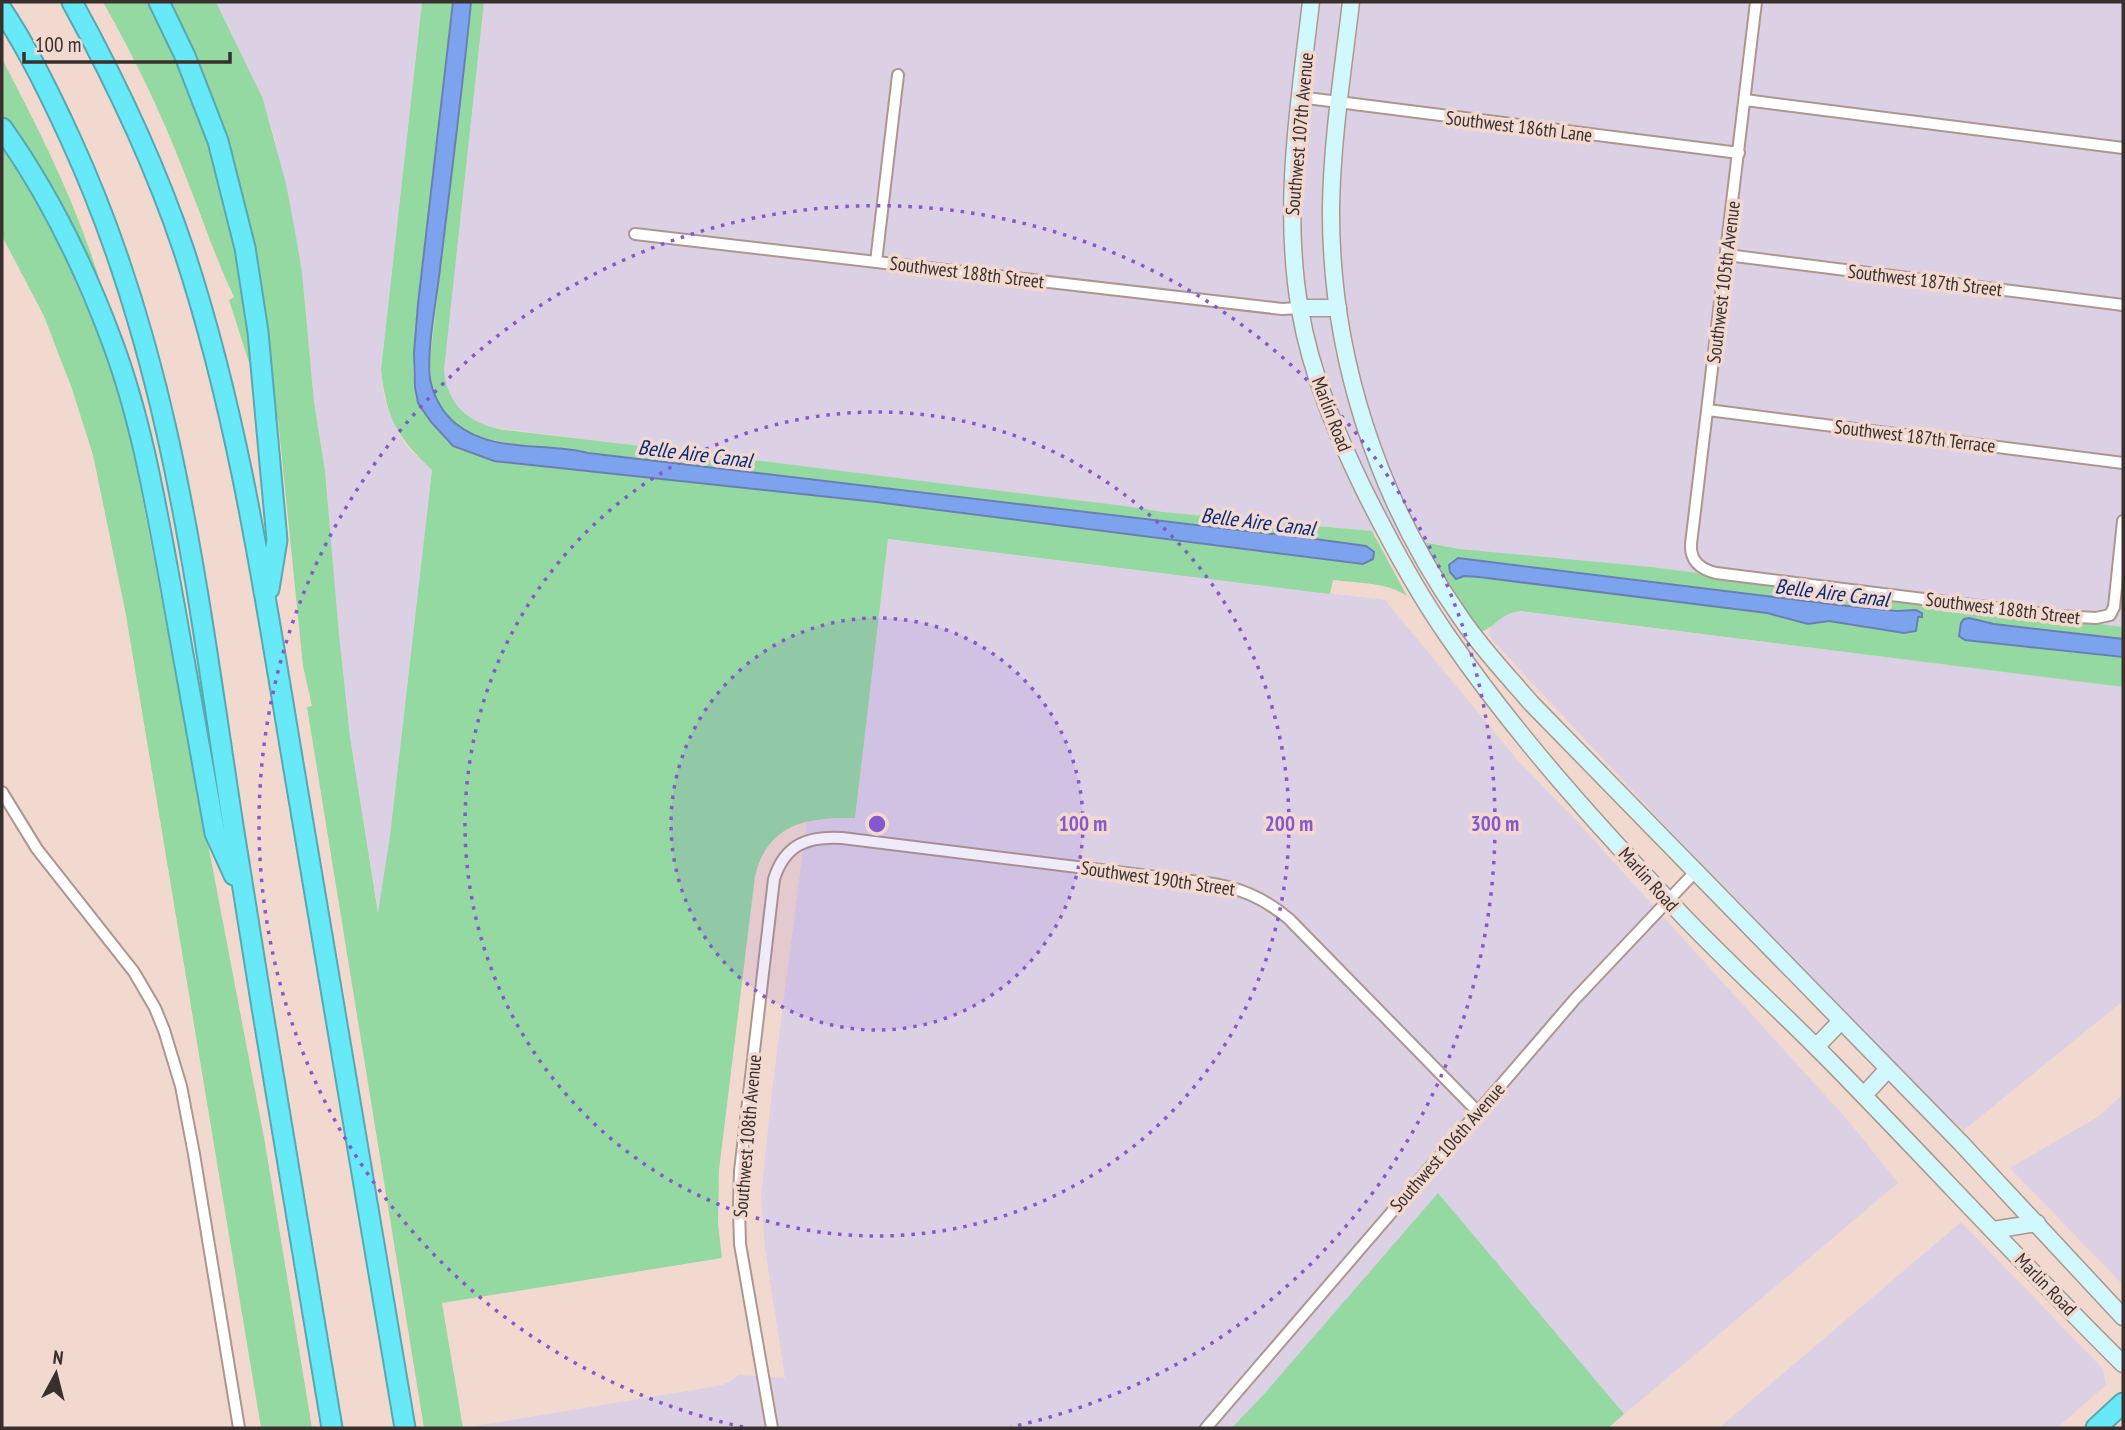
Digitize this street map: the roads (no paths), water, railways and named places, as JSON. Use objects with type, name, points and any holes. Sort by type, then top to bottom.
[{"type":"highway","points":[[2,2],[61,119],[102,211],[149,355],[183,504],[332,1428]]},
{"type":"highway","points":[[72,2],[129,112],[167,204],[184,251],[225,395],[266,604],[405,1428]]},
{"type":"highway","points":[[159,2],[197,84],[218,141],[250,274],[260,341],[277,540],[266,604]]},
{"type":"highway","points":[[2,10],[14,28]]},
{"type":"highway","points":[[2,128],[64,229],[124,377],[155,505],[215,832],[244,895]]},
{"type":"highway","points":[[2096,1428],[2123,1403]]},
{"type":"street","name":"Southwest 107th Avenue","points":[[1300,308],[1291,218],[1292,170],[1311,2]]},
{"type":"street","name":"Southwest 107th Avenue","points":[[1338,308],[1331,211],[1339,103],[1351,2]]},
{"type":"street","name":"Southwest 105th Avenue","points":[[1695,562],[1691,544],[1756,2]]},
{"type":"street","points":[[876,261],[898,75]]},
{"type":"street","name":"Southwest 186th Lane","points":[[1299,97],[1739,153]]},
{"type":"street","points":[[1745,100],[2123,148]]},
{"type":"street","name":"Southwest 188th Street","points":[[635,234],[1282,309],[1300,308]]},
{"type":"street","name":"Southwest 187th Street","points":[[1727,255],[2123,305]]},
{"type":"street","points":[[1300,308],[1338,308]]},
{"type":"street","name":"Marlin Road","points":[[1300,308],[1312,361],[1337,433],[1381,525],[1429,609],[1466,663],[1563,784],[1669,900],[1864,1095],[2123,1364]]},
{"type":"street","name":"Marlin Road","points":[[1338,308],[1354,392],[1364,427],[1395,503],[1434,577],[1461,618],[1493,659],[1695,872],[2037,1223],[2123,1317]]},
{"type":"street","name":"Southwest 187th Terrace","points":[[1707,410],[2123,463]]},
{"type":"street","name":"Southwest 188th Street","points":[[1695,562],[1703,569],[1716,573],[2067,617],[2105,617],[2112,611],[2115,601],[2123,521]]},
{"type":"street","points":[[2,792],[37,849],[134,972],[155,1008],[164,1030],[181,1086],[194,1154],[239,1428]]},
{"type":"street","name":"Southwest 190th Street","points":[[793,848],[816,838],[842,838],[1207,883],[1247,891],[1289,919],[1478,1112]]},
{"type":"street","name":"Southwest 108th Avenue","points":[[772,1428],[740,1244],[739,1186],[771,892],[778,867],[793,848]]},
{"type":"street","name":"Southwest 106th Avenue","points":[[1206,1428],[1575,999],[1695,872]]},
{"type":"street","points":[[1816,1046],[1841,1021]]},
{"type":"street","points":[[1864,1095],[1888,1069]]},
{"type":"street","points":[[1993,1230],[2037,1223]]},
{"type":"water","points":[[453,2],[471,2],[429,373],[434,394],[443,410],[455,423],[470,433],[520,446],[1272,534],[1287,532],[1293,536],[1366,546],[1374,552],[1373,559],[1363,564],[876,502],[494,461],[453,446],[418,403],[414,353]]},
{"type":"water","points":[[1458,558],[1839,605],[1896,611],[1916,610],[1922,613],[1922,617],[1918,617],[1916,631],[1904,633],[1829,621],[1808,624],[1767,613],[1479,577],[1464,576],[1456,579],[1450,572],[1449,565]]},
{"type":"water","points":[[1969,618],[1994,624],[2123,639],[2123,657],[1965,640],[1959,636],[1961,623]]},
{"type":"water label","name":"Belle Aire Canal","points":[[695,454]]},
{"type":"water label","name":"Belle Aire Canal","points":[[1258,522]]},
{"type":"water label","name":"Belle Aire Canal","points":[[1832,593]]}]
